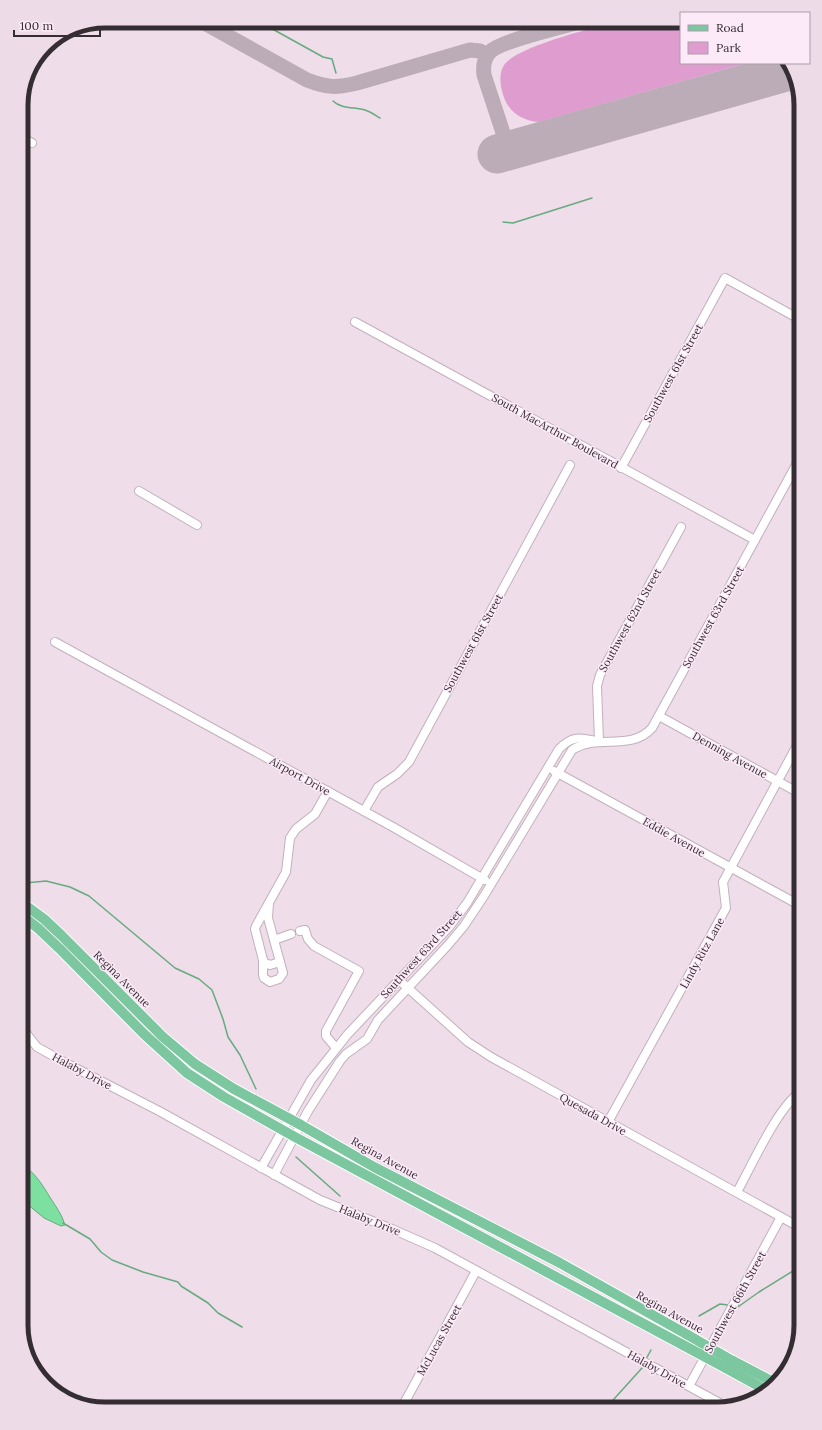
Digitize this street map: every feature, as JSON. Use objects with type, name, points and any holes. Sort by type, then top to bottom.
[{"type":"main road","name":"Regina Avenue","points":[[28,907],[44,919],[163,1037],[195,1064],[234,1089],[374,1167],[560,1263],[688,1335],[762,1387]]},
{"type":"main road","name":"Regina Avenue","points":[[28,920],[59,948],[144,1034],[187,1073],[224,1097],[282,1130],[683,1345],[770,1381]]},
{"type":"street","points":[[28,141],[32,143]]},
{"type":"street","name":"Southwest 61st Street","points":[[621,468],[725,278],[794,316]]},
{"type":"street","name":"South MacArthur Boulevard","points":[[354,322],[755,540]]},
{"type":"street","name":"Southwest 61st Street","points":[[364,811],[378,787],[397,774],[409,762],[570,465]]},
{"type":"street","name":"Southwest 63rd Street","points":[[274,1175],[331,1073],[346,1054],[366,1039],[378,1020],[464,926],[572,750],[580,745],[639,739],[652,728],[794,469]]},
{"type":"street","points":[[139,491],[197,526]]},
{"type":"street","name":"Southwest 62nd Street","points":[[599,742],[597,686],[600,675],[681,527]]},
{"type":"street","name":"Airport Drive","points":[[55,642],[364,811],[491,884]]},
{"type":"street","name":"Denning Avenue","points":[[659,716],[794,790]]},
{"type":"street","name":"Southwest 63rd Street","points":[[261,1168],[311,1080],[336,1048],[449,927],[467,903],[559,749],[566,742],[575,738],[584,738],[599,742]]},
{"type":"street","name":"Lindy Ritz Lane","points":[[608,1122],[726,908],[723,882],[794,751]]},
{"type":"street","name":"Eddie Avenue","points":[[548,768],[794,902]]},
{"type":"street","points":[[269,903],[268,918],[283,973],[276,981],[270,982],[264,978],[263,975],[263,960],[255,929],[269,903],[286,872],[290,838],[296,829],[315,814],[328,792]]},
{"type":"street","points":[[303,931],[310,943],[359,971],[326,1031],[326,1036],[336,1048]]},
{"type":"street","points":[[274,940],[291,934]]},
{"type":"street","points":[[263,960],[265,964],[270,966],[280,962]]},
{"type":"street","name":"Quesada Drive","points":[[399,980],[468,1042],[491,1057],[794,1224]]},
{"type":"street","name":"Halaby Drive","points":[[28,1035],[37,1047],[159,1111],[320,1200],[435,1248],[718,1402]]},
{"type":"street","points":[[331,1073],[338,1066],[350,1062]]},
{"type":"street","points":[[737,1192],[777,1118],[788,1103],[794,1098]]},
{"type":"street","name":"Southwest 66th Street","points":[[689,1386],[781,1217]]},
{"type":"street","name":"McLucas Street","points":[[405,1402],[476,1271]]},
{"type":"green space","points":[[592,28],[680,28],[680,64],[742,64],[539,122],[528,120],[514,113],[508,105],[501,88],[500,79],[503,67],[522,52]]},
{"type":"shaded area","points":[[28,1169],[42,1184],[65,1225],[61,1226],[44,1218],[28,1205]]},
{"type":"waterway","points":[[271,28],[323,57],[332,59],[336,73]]},
{"type":"waterway","points":[[333,101],[344,107],[365,110],[380,118]]},
{"type":"waterway","points":[[503,222],[513,223],[592,198]]},
{"type":"waterway","points":[[28,883],[46,881],[70,887],[89,896],[175,968],[199,979],[212,990],[228,1037],[240,1055],[256,1089]]},
{"type":"waterway","points":[[296,1157],[340,1196]]},
{"type":"waterway","points":[[63,1223],[90,1239],[101,1252],[112,1260],[143,1272],[178,1282],[181,1286],[208,1303],[218,1313],[242,1327]]},
{"type":"waterway","points":[[735,1309],[794,1270]]},
{"type":"waterway","points":[[699,1316],[720,1304],[728,1305]]},
{"type":"waterway","points":[[646,1359],[651,1350]]},
{"type":"waterway","points":[[611,1402],[642,1368]]},
{"type":"taxiway","points":[[214,28],[307,80],[327,86],[343,86],[357,83],[470,50],[480,51],[487,55]]},
{"type":"taxiway","points":[[509,151],[484,75],[486,57],[490,52],[506,43],[557,28]]},
{"type":"runway","points":[[497,154],[786,72]]}]
